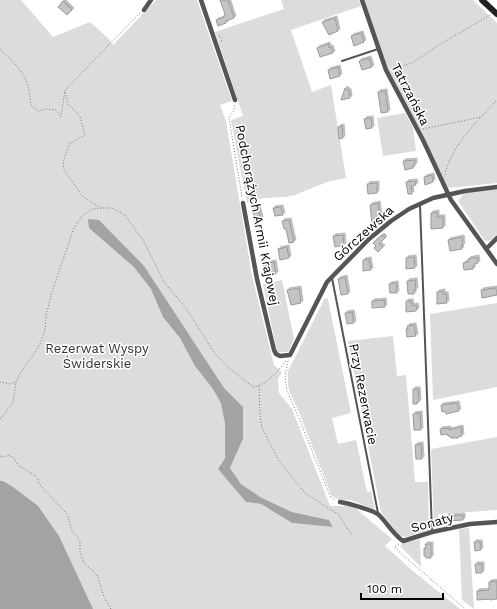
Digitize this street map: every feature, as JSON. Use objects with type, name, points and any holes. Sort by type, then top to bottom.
[{"type":"main road","points":[[482,0],[496,13]]},
{"type":"street","points":[[144,10],[151,0]]},
{"type":"street","points":[[201,0],[235,100]]},
{"type":"street","name":"Tatrzańska","points":[[362,0],[386,70],[451,200],[497,264]]},
{"type":"street","name":"Górczewska","points":[[290,354],[324,287],[369,239],[391,221],[420,203],[448,194],[497,187]]},
{"type":"street","name":"Podchorążych Armii Krajowej","points":[[243,204],[257,279],[274,350],[276,354],[280,356],[290,354]]},
{"type":"street","points":[[486,249],[497,238]]},
{"type":"street","name":"Sonaty","points":[[340,502],[355,504],[378,514],[397,537],[403,541],[432,532],[476,524],[497,522]]},
{"type":"lane","points":[[342,61],[379,49]]},
{"type":"lane","points":[[420,203],[432,532]]},
{"type":"lane","name":"Przy Rezerwacie","points":[[332,277],[378,514]]},
{"type":"path","points":[[0,49],[22,72],[29,88],[31,105],[38,110],[56,110],[61,117],[65,90],[144,10]]},
{"type":"path","points":[[386,70],[399,68],[412,63],[439,45],[496,13]]},
{"type":"path","points":[[65,90],[68,104],[80,116],[85,135],[69,144],[64,159],[63,168],[83,197],[102,208]]},
{"type":"path","name":"Podchorążych Armii Krajowej","points":[[235,100],[234,110],[229,118],[243,204]]},
{"type":"path","points":[[444,185],[445,173],[455,149],[497,100]]},
{"type":"path","points":[[417,130],[482,117]]},
{"type":"path","points":[[0,420],[13,403],[16,382],[21,372],[42,340],[51,295],[74,228],[82,216],[92,209],[112,208],[124,214],[143,240],[164,282],[186,308],[214,351],[228,367],[253,386],[259,386],[280,369],[290,354]]},
{"type":"path","points":[[290,354],[285,376],[287,390],[330,496],[340,502]]},
{"type":"path","points":[[0,382],[10,384],[16,382]]},
{"type":"path","points":[[259,386],[262,428],[279,461],[306,494],[338,514],[352,535]]},
{"type":"path","points":[[0,456],[3,457],[9,455],[14,458],[18,465],[37,477],[40,484],[67,514],[72,531],[80,540],[80,552],[84,563],[97,575],[104,597],[111,609]]},
{"type":"path","points":[[403,541],[395,546],[396,549],[465,609]]},
{"type":"green space","name":"Rezerwat Wyspy Świderskie","points":[[0,0],[21,0],[53,37],[90,22],[108,38],[113,45],[156,0],[197,0],[232,101],[220,105],[226,121],[252,276],[274,365],[282,372],[278,379],[279,393],[292,409],[330,506],[353,506],[392,539],[385,546],[460,609],[0,609]],"holes":[[[222,405],[243,439],[230,468],[241,484],[262,498],[292,512],[329,520],[333,527],[292,523],[261,504],[246,502],[218,469],[225,458],[225,424]]]},
{"type":"green space","points":[[281,0],[359,0],[361,6],[291,30],[312,92],[331,85],[346,178],[327,182],[295,195],[264,198],[247,203],[231,120],[243,116],[215,32],[284,9]]},
{"type":"green space","points":[[364,0],[473,0],[497,23],[497,183],[448,188],[387,67]]},
{"type":"green space","points":[[405,113],[413,127],[416,151],[383,156],[377,118]]},
{"type":"green space","points":[[497,189],[497,234],[492,240],[485,241],[458,201],[464,193]]},
{"type":"green space","points":[[282,280],[294,339],[288,352],[277,352],[263,284]]},
{"type":"green space","points":[[325,298],[328,299],[351,413],[332,418],[338,444],[356,440],[367,492],[371,491],[375,510],[351,500],[339,500],[331,495],[298,410],[289,391],[288,371]]},
{"type":"green space","points":[[497,303],[497,387],[433,400],[430,314]]},
{"type":"green space","points":[[393,336],[397,376],[406,375],[415,482],[428,482],[429,530],[405,537],[399,535],[381,512],[348,341]]},
{"type":"green space","points":[[497,437],[497,510],[438,514],[438,523],[442,527],[434,525],[431,449]]},
{"type":"green space","points":[[469,528],[474,609],[462,600],[459,529]]},
{"type":"green space","points":[[420,539],[421,567],[400,546],[403,543]]},
{"type":"shaded area","points":[[88,219],[99,220],[144,266],[224,388],[243,407],[243,439],[230,468],[241,484],[262,498],[292,512],[329,520],[333,527],[292,523],[261,504],[246,502],[218,469],[225,458],[225,424],[221,403],[213,389],[195,366],[180,338],[163,317],[151,289],[134,267],[89,228]]},
{"type":"shaded area","points":[[0,481],[3,481],[13,487],[38,506],[59,536],[93,609],[0,609]]},
{"type":"building","points":[[220,0],[228,0],[234,18],[218,26],[216,20],[223,18],[225,14]]},
{"type":"building","points":[[63,1],[72,10],[67,15],[58,7]]},
{"type":"building","points":[[335,18],[338,31],[329,35],[322,22]]},
{"type":"building","points":[[361,33],[364,42],[354,46],[351,36]]},
{"type":"building","points":[[328,44],[333,53],[320,57],[317,48]]},
{"type":"building","points":[[369,58],[372,67],[362,70],[359,61]]},
{"type":"building","points":[[338,67],[340,76],[330,79],[328,70]]},
{"type":"building","points":[[345,88],[349,91],[350,98],[341,100]]},
{"type":"building","points":[[385,91],[388,112],[381,113],[378,92]]},
{"type":"building","points":[[371,118],[372,128],[366,129],[364,119]]},
{"type":"building","points":[[342,126],[343,138],[339,139],[338,127]]},
{"type":"building","points":[[415,160],[415,165],[413,165],[413,168],[405,170],[403,161]]},
{"type":"building","points":[[432,175],[433,182],[425,185],[424,177]]},
{"type":"building","points":[[415,181],[416,185],[411,186],[412,194],[408,194],[406,182]]},
{"type":"building","points":[[377,183],[377,193],[368,194],[367,184]]},
{"type":"building","points":[[378,203],[381,223],[372,224],[370,205]]},
{"type":"building","points":[[258,207],[261,219],[254,220],[253,208]]},
{"type":"building","points":[[281,207],[283,215],[275,216],[273,208]]},
{"type":"building","points":[[437,212],[437,217],[443,217],[443,228],[431,229],[431,213]]},
{"type":"building","points":[[289,220],[294,242],[289,243],[286,229],[284,229],[282,221]]},
{"type":"building","points":[[343,235],[344,245],[335,247],[333,236]]},
{"type":"building","points":[[382,235],[385,238],[379,244],[383,247],[378,252],[374,248],[376,246],[373,243]]},
{"type":"building","points":[[462,237],[462,249],[450,251],[448,240]]},
{"type":"building","points":[[287,247],[289,258],[280,260],[278,249]]},
{"type":"building","points":[[414,257],[415,268],[406,269],[406,258]]},
{"type":"building","points":[[477,257],[478,263],[474,264],[473,269],[464,270],[463,263],[468,262],[468,259]]},
{"type":"building","points":[[369,259],[371,270],[363,271],[363,260]]},
{"type":"building","points":[[274,262],[276,274],[270,275],[269,270],[264,271],[263,264]]},
{"type":"building","points":[[345,277],[348,294],[341,295],[338,279]]},
{"type":"building","points":[[415,280],[416,290],[414,290],[414,294],[408,294],[407,281]]},
{"type":"building","points":[[396,283],[397,293],[390,293],[389,284]]},
{"type":"building","points":[[299,288],[301,303],[291,305],[287,290]]},
{"type":"building","points":[[495,288],[497,290],[497,295],[482,298],[481,290]]},
{"type":"building","points":[[443,291],[443,294],[446,294],[447,303],[437,304],[437,292]]},
{"type":"building","points":[[384,300],[385,307],[372,308],[372,301]]},
{"type":"building","points":[[406,301],[411,301],[412,306],[416,305],[416,311],[406,312]]},
{"type":"building","points":[[352,312],[354,323],[347,324],[345,313]]},
{"type":"building","points":[[414,325],[416,336],[407,337],[407,326]]},
{"type":"building","points":[[413,389],[418,389],[419,402],[417,402],[417,404],[413,404]]},
{"type":"building","points":[[457,403],[459,411],[446,414],[445,411],[442,412],[441,405]]},
{"type":"building","points":[[420,413],[421,430],[414,430],[413,414]]},
{"type":"building","points":[[461,427],[462,436],[458,438],[451,438],[447,434],[441,435],[440,429],[449,428],[449,430]]},
{"type":"building","points":[[421,444],[422,459],[416,459],[415,445]]},
{"type":"building","points":[[463,515],[463,520],[447,521],[446,516]]},
{"type":"building","points":[[474,542],[480,542],[481,550],[475,551]]},
{"type":"building","points":[[425,544],[431,544],[431,558],[426,558],[426,556],[424,556],[424,548],[426,548]]},
{"type":"building","points":[[475,564],[482,564],[482,573],[476,573]]},
{"type":"building","points":[[497,581],[497,599],[477,600],[477,591],[489,590],[489,582]]}]
